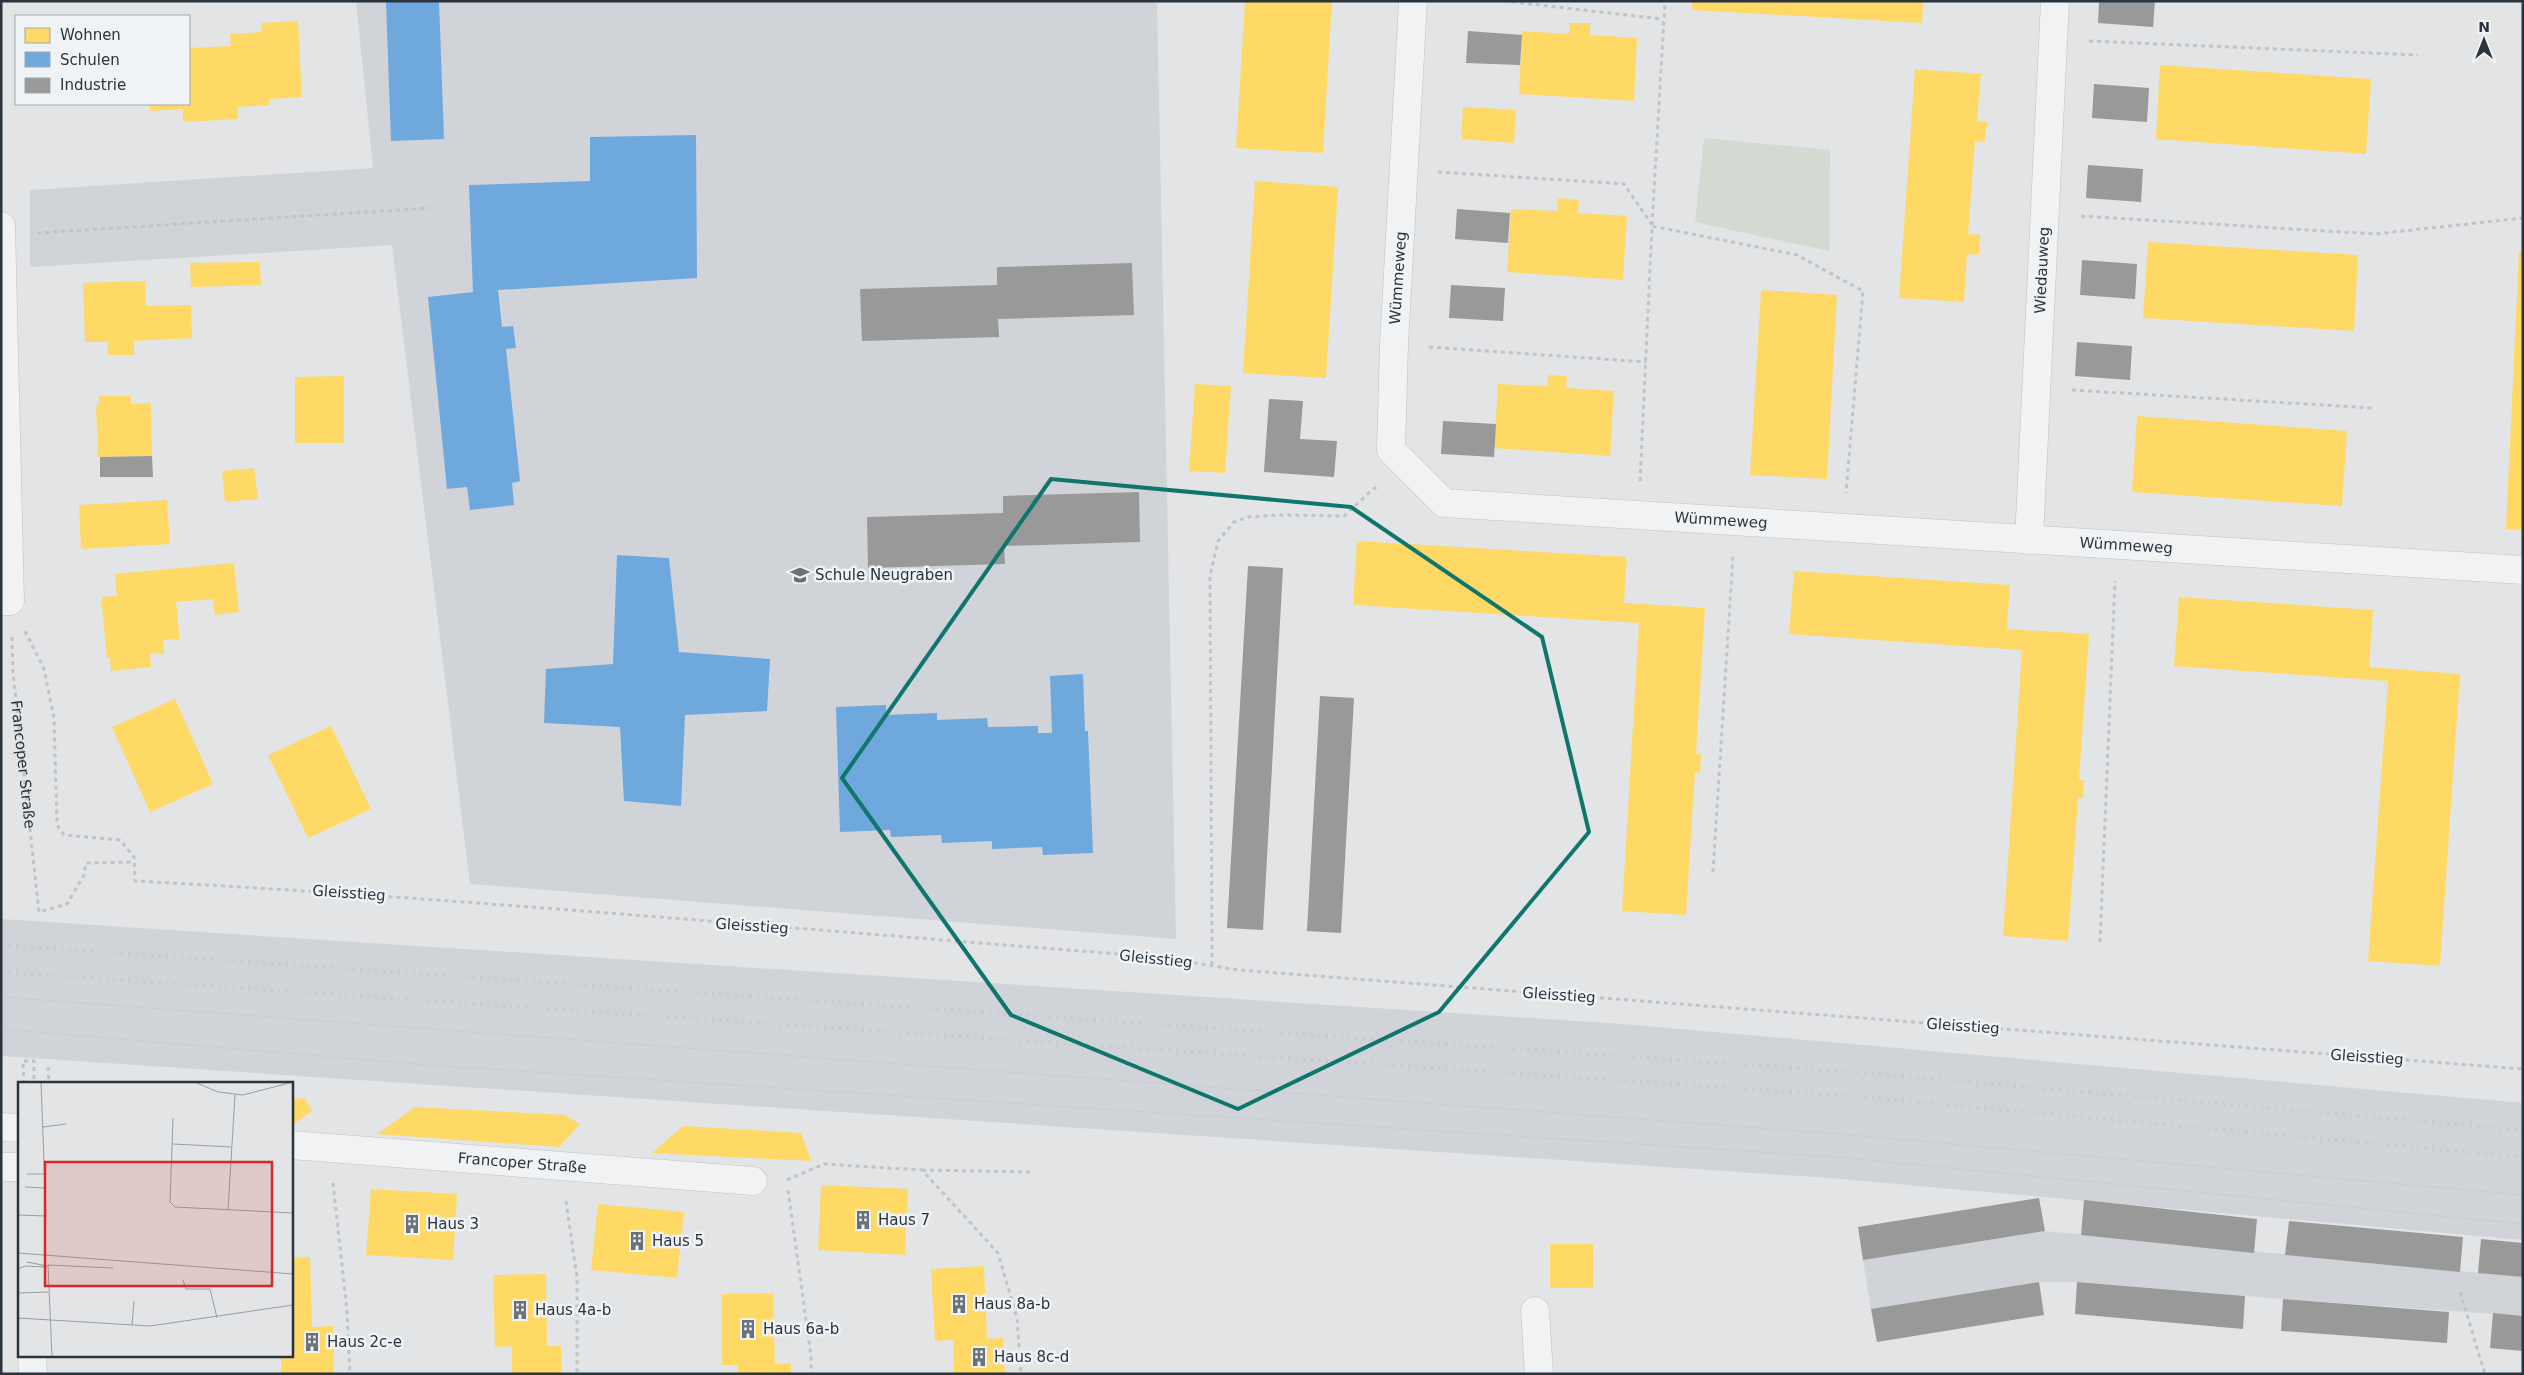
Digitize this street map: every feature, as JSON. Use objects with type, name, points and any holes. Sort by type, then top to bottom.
[{"type":"street","name":"Wümmeweg","points":[[1413,1],[1394,345],[1391,450],[1444,502],[2523,570]]},
{"type":"street","name":"Wiedauweg","points":[[2029,540],[2055,1]]},
{"type":"street","points":[[1,226],[6,601]]},
{"type":"street","points":[[1,1127],[18,1128]]},
{"type":"street","name":"Francoper Straße","points":[[292,1145],[753,1181]]},
{"type":"street","points":[[1,1166],[18,1167]]},
{"type":"street","points":[[1535,1311],[1538,1374]]},
{"type":"street","points":[[32,1358],[33,1374]]},
{"type":"path","points":[[1504,1],[1662,19]]},
{"type":"path","points":[[1638,515],[1662,19],[1665,1]]},
{"type":"path","points":[[2053,40],[2418,55]]},
{"type":"path","points":[[1405,170],[1624,184],[1652,226],[1797,256],[1863,291],[1843,528]]},
{"type":"path","points":[[2,236],[430,208]]},
{"type":"path","points":[[2045,213],[2375,234],[2523,218]]},
{"type":"path","points":[[1394,345],[1646,362]]},
{"type":"path","points":[[2036,388],[2372,408]]},
{"type":"path","points":[[1212,965],[1210,576],[1218,540],[1234,522],[1248,517],[1280,515],[1344,516],[1373,489],[1417,476]]},
{"type":"path","points":[[1713,872],[1735,521]]},
{"type":"path","points":[[2100,942],[2117,545]]},
{"type":"path","name":"Gleisstieg","points":[[6,601],[44,670],[54,718],[57,825],[64,835],[120,840],[134,858],[135,881],[346,892],[467,904],[1158,957],[1268,972],[2523,1069]]},
{"type":"path","name":"Francoper Straße","points":[[6,601],[39,912],[67,904],[84,875],[86,863],[134,862]]},
{"type":"path","points":[[24,1082],[24,1061],[34,1061],[34,1082]]},
{"type":"path","points":[[48,1066],[49,1082]]},
{"type":"path","points":[[329,1148],[347,1312],[350,1374]]},
{"type":"path","points":[[753,1181],[786,1181],[824,1164],[922,1170],[1032,1172]]},
{"type":"path","points":[[560,1166],[578,1278],[578,1374]]},
{"type":"path","points":[[922,1170],[998,1252],[1017,1318],[1021,1374]]},
{"type":"path","points":[[786,1181],[811,1356],[811,1374]]},
{"type":"path","points":[[2460,1292],[2486,1374]]},
{"type":"highlighted area","points":[[1051,479],[1351,507],[1542,637],[1589,832],[1439,1012],[1238,1109],[1011,1015],[842,778]]},
{"type":"shaded area","name":"Schule Neugraben","points":[[356,1],[1157,1],[1176,939],[470,884],[392,245],[30,267],[30,190],[373,168]]},
{"type":"shaded area","points":[[1704,138],[1830,150],[1829,251],[1695,222]]},
{"type":"shaded area","points":[[1,919],[1623,1024],[2523,1103],[2523,1240],[1830,1178],[1,1056]]},
{"type":"shaded area","points":[[2045,1231],[2523,1277],[2523,1316],[2077,1282],[2039,1282],[1871,1309],[1863,1260]]},
{"type":"building: Wohnen","points":[[1245,1],[1332,1],[1323,153],[1236,148]]},
{"type":"building: Wohnen","points":[[1692,1],[1923,1],[1922,23],[1692,10]]},
{"type":"building: Wohnen","points":[[298,21],[302,97],[269,99],[269,105],[237,107],[238,119],[183,122],[183,109],[150,111],[150,105],[190,105],[190,48],[231,46],[230,34],[262,32],[261,23]]},
{"type":"building: Wohnen","points":[[1570,23],[1590,23],[1590,35],[1637,38],[1634,101],[1519,94],[1522,31],[1569,34]]},
{"type":"building: Wohnen","points":[[2160,65],[2371,79],[2366,154],[2156,139]]},
{"type":"building: Wohnen","points":[[1915,69],[1981,74],[1977,121],[1987,122],[1985,142],[1975,141],[1968,234],[1980,235],[1979,255],[1967,254],[1964,302],[1899,298]]},
{"type":"building: Wohnen","points":[[1463,107],[1516,110],[1514,143],[1461,139]]},
{"type":"building: Wohnen","points":[[1255,181],[1338,187],[1326,378],[1243,373]]},
{"type":"building: Wohnen","points":[[1558,198],[1579,200],[1578,213],[1627,216],[1623,280],[1507,272],[1511,209],[1557,211]]},
{"type":"building: Wohnen","points":[[2148,242],[2358,255],[2354,331],[2143,318]]},
{"type":"building: Wohnen","points":[[2519,251],[2523,251],[2523,530],[2506,529]]},
{"type":"building: Wohnen","points":[[260,262],[261,285],[191,287],[190,263]]},
{"type":"building: Wohnen","points":[[145,281],[146,306],[191,305],[192,338],[134,341],[134,355],[108,355],[107,342],[85,342],[83,283]]},
{"type":"building: Wohnen","points":[[1761,290],[1837,295],[1827,479],[1750,475]]},
{"type":"building: Wohnen","points":[[1548,375],[1567,376],[1566,388],[1614,391],[1610,456],[1494,448],[1498,384],[1547,386]]},
{"type":"building: Wohnen","points":[[344,376],[344,443],[295,443],[295,377]]},
{"type":"building: Wohnen","points":[[1195,384],[1231,386],[1225,473],[1189,471]]},
{"type":"building: Wohnen","points":[[99,396],[131,396],[131,404],[151,403],[152,456],[98,457],[96,405],[99,405]]},
{"type":"building: Wohnen","points":[[2137,416],[2347,431],[2342,506],[2132,492]]},
{"type":"building: Wohnen","points":[[254,468],[258,499],[225,502],[222,471]]},
{"type":"building: Wohnen","points":[[167,500],[170,544],[81,549],[79,505]]},
{"type":"building: Wohnen","points":[[1357,541],[1627,557],[1624,603],[1705,608],[1696,754],[1701,754],[1700,773],[1695,772],[1686,915],[1622,911],[1639,623],[1353,605]]},
{"type":"building: Wohnen","points":[[234,563],[239,612],[215,615],[213,599],[176,602],[180,639],[163,640],[164,653],[150,654],[151,667],[111,671],[110,657],[107,658],[101,597],[117,596],[115,574]]},
{"type":"building: Wohnen","points":[[1794,571],[2010,585],[2007,629],[2089,634],[2079,780],[2084,780],[2083,798],[2078,798],[2068,941],[2003,936],[2022,650],[1789,634]]},
{"type":"building: Wohnen","points":[[2179,597],[2373,610],[2369,667],[2460,674],[2440,966],[2368,961],[2388,681],[2174,666]]},
{"type":"building: Wohnen","points":[[175,699],[213,784],[150,812],[112,727]]},
{"type":"building: Wohnen","points":[[331,726],[371,809],[308,838],[268,755]]},
{"type":"building: Wohnen","points":[[292,1098],[305,1099],[312,1111],[292,1125]]},
{"type":"building: Wohnen","points":[[415,1107],[565,1115],[580,1124],[559,1147],[377,1134]]},
{"type":"building: Wohnen","points":[[683,1126],[801,1133],[811,1161],[652,1153]]},
{"type":"building: Wohnen","name":"Haus 7","points":[[821,1185],[908,1189],[905,1255],[818,1250]]},
{"type":"building: Wohnen","name":"Haus 3","points":[[371,1189],[457,1194],[453,1260],[366,1255]]},
{"type":"building: Wohnen","name":"Haus 5","points":[[598,1204],[684,1212],[677,1278],[591,1270]]},
{"type":"building: Wohnen","points":[[1550,1244],[1593,1244],[1593,1288],[1550,1288]]},
{"type":"building: Wohnen","name":"Haus 2c-e","points":[[310,1257],[312,1327],[333,1326],[334,1374],[281,1374],[281,1358],[292,1358],[292,1258]]},
{"type":"building: Wohnen","name":"Haus 8a-b","points":[[984,1266],[987,1339],[1003,1338],[1005,1374],[954,1374],[953,1340],[935,1341],[931,1269]]},
{"type":"building: Wohnen","name":"Haus 4a-b","points":[[546,1274],[547,1346],[561,1346],[562,1374],[512,1374],[512,1346],[495,1347],[493,1275]]},
{"type":"building: Wohnen","name":"Haus 6a-b","points":[[773,1293],[775,1364],[791,1363],[791,1374],[738,1374],[737,1365],[722,1365],[721,1294]]},
{"type":"building: Schulen","points":[[439,1],[444,139],[391,141],[386,2]]},
{"type":"building: Schulen","points":[[696,135],[697,278],[498,290],[502,327],[513,326],[516,348],[506,349],[520,481],[512,483],[514,505],[470,510],[467,487],[447,489],[428,297],[473,292],[469,185],[590,181],[590,137]]},
{"type":"building: Schulen","points":[[617,555],[669,558],[679,652],[770,659],[767,711],[685,715],[681,806],[624,801],[620,727],[544,723],[546,669],[613,664]]},
{"type":"building: Schulen","points":[[1083,674],[1085,731],[1088,731],[1093,853],[1043,855],[1042,847],[992,849],[992,841],[942,843],[941,835],[891,837],[890,830],[840,832],[836,707],[886,705],[886,715],[937,713],[937,720],[987,718],[988,727],[1038,726],[1038,733],[1052,733],[1050,676]]},
{"type":"building: Industrie","points":[[2099,1],[2155,1],[2153,27],[2098,23]]},
{"type":"building: Industrie","points":[[1468,31],[1522,35],[1520,65],[1466,63]]},
{"type":"building: Industrie","points":[[2094,84],[2149,88],[2147,122],[2092,118]]},
{"type":"building: Industrie","points":[[2088,165],[2143,169],[2141,202],[2086,198]]},
{"type":"building: Industrie","points":[[1457,209],[1510,213],[1508,243],[1455,239]]},
{"type":"building: Industrie","points":[[2082,260],[2137,264],[2135,299],[2080,295]]},
{"type":"building: Industrie","points":[[1132,263],[1134,315],[998,319],[999,337],[862,341],[860,289],[997,285],[997,267]]},
{"type":"building: Industrie","points":[[1451,285],[1505,288],[1503,321],[1449,318]]},
{"type":"building: Industrie","points":[[2077,342],[2132,346],[2130,380],[2075,376]]},
{"type":"building: Industrie","points":[[1269,399],[1303,401],[1300,439],[1337,441],[1334,477],[1264,472]]},
{"type":"building: Industrie","points":[[1443,421],[1496,424],[1494,457],[1441,454]]},
{"type":"building: Industrie","points":[[152,456],[153,477],[100,477],[100,457]]},
{"type":"building: Industrie","points":[[1139,492],[1140,542],[1004,546],[1005,564],[868,568],[867,517],[1003,513],[1003,496]]},
{"type":"building: Industrie","points":[[1248,566],[1283,568],[1263,930],[1227,928]]},
{"type":"building: Industrie","points":[[1320,696],[1354,698],[1341,933],[1307,931]]},
{"type":"building: Industrie","points":[[2039,1198],[2045,1231],[1863,1260],[1858,1227]]},
{"type":"building: Industrie","points":[[2084,1200],[2257,1219],[2254,1253],[2081,1235]]},
{"type":"building: Industrie","points":[[2289,1221],[2463,1237],[2460,1272],[2285,1255]]},
{"type":"building: Industrie","points":[[2481,1239],[2523,1243],[2523,1277],[2478,1273]]},
{"type":"building: Industrie","points":[[2039,1282],[2044,1315],[1877,1342],[1871,1309]]},
{"type":"building: Industrie","points":[[2077,1282],[2245,1296],[2243,1329],[2075,1314]]},
{"type":"building: Industrie","points":[[2283,1299],[2449,1312],[2447,1343],[2281,1331]]},
{"type":"building: Industrie","points":[[2493,1313],[2523,1316],[2523,1351],[2490,1348]]},
{"type":"tram line","points":[[1,997],[1840,1134],[2523,1195]]},
{"type":"tram line","points":[[1,1029],[427,1065],[1837,1157],[2523,1224]]},
{"type":"railway","points":[[1,945],[1853,1072],[2523,1130]]},
{"type":"railway","points":[[1,972],[1851,1096],[2523,1157]]},
{"type":"place","name":"Schule Neugraben","points":[[800,575]]},
{"type":"place","name":"Haus 7","points":[[863,1220]]},
{"type":"place","name":"Haus 3","points":[[412,1224]]},
{"type":"place","name":"Haus 5","points":[[637,1241]]},
{"type":"place","name":"Haus 8a-b","points":[[959,1304]]},
{"type":"place","name":"Haus 4a-b","points":[[520,1310]]},
{"type":"place","name":"Haus 6a-b","points":[[748,1329]]},
{"type":"place","name":"Haus 2c-e","points":[[312,1342]]},
{"type":"place","name":"Haus 8c-d","points":[[979,1357]]}]
